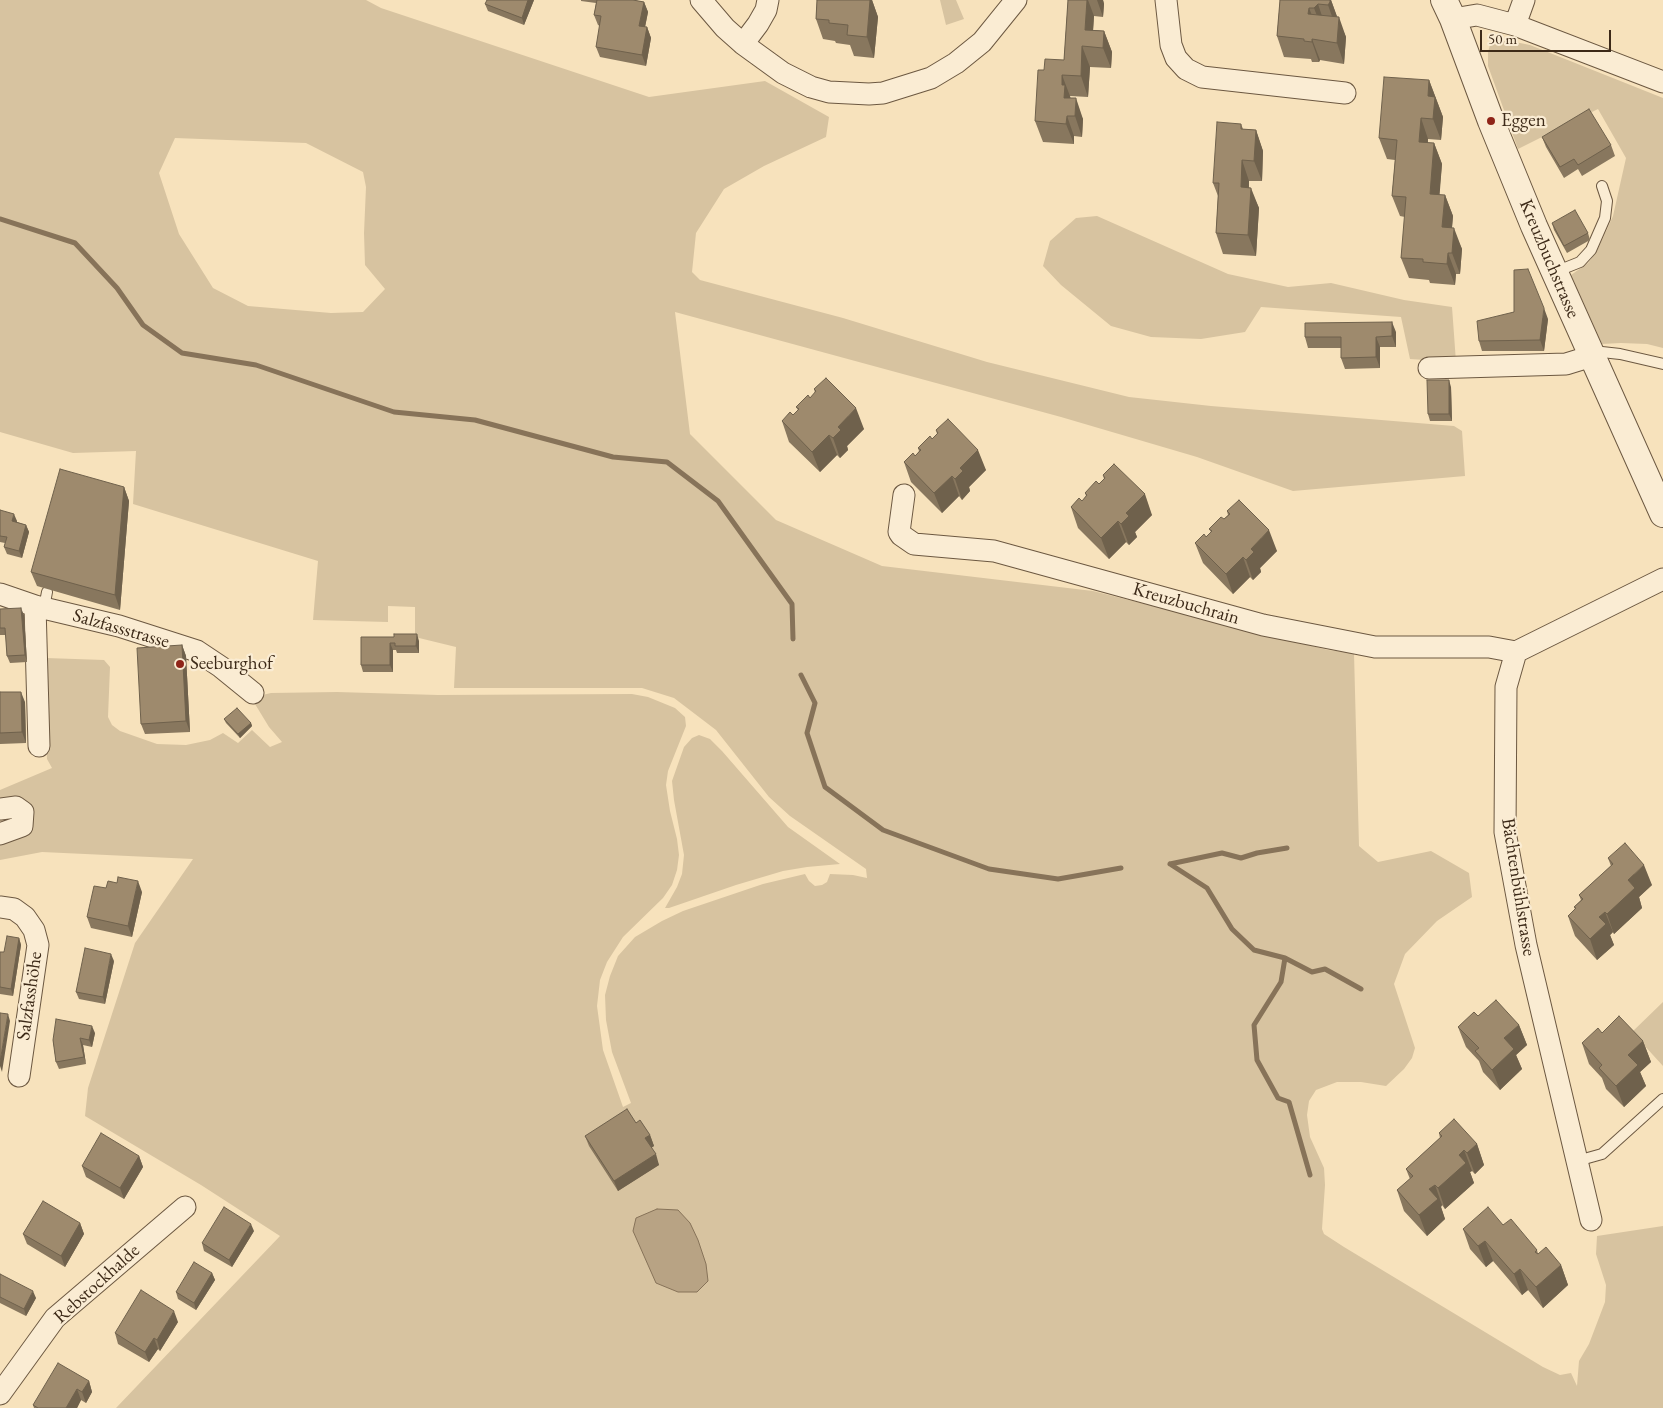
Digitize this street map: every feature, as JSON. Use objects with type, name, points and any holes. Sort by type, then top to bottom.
[{"type":"street","points":[[701,0],[725,28],[743,44],[783,73],[811,87],[843,93],[869,94],[884,93],[931,78],[956,63],[982,42],[1016,0]]},
{"type":"street","points":[[743,44],[766,10],[768,0]]},
{"type":"street","points":[[1166,0],[1171,45],[1176,58],[1186,69],[1202,77],[1345,93]]},
{"type":"street","points":[[1515,25],[1524,0]]},
{"type":"street","points":[[1449,9],[1515,25],[1663,82]]},
{"type":"street","name":"Kreuzbuchstrasse","points":[[1449,9],[1491,121],[1554,272],[1663,514]]},
{"type":"street","points":[[1429,368],[1566,364],[1592,356]]},
{"type":"street","name":"Kreuzbuchrain","points":[[904,495],[899,532],[901,536],[914,544],[994,551],[1263,625],[1375,647],[1490,647],[1516,652]]},
{"type":"street","points":[[1516,652],[1663,579]]},
{"type":"street","name":"Salzfassstrasse","points":[[0,594],[42,602],[197,651],[221,667],[253,693]]},
{"type":"street","points":[[39,746],[42,602]]},
{"type":"street","name":"Bächtenbühlstrasse","points":[[1516,652],[1506,687],[1505,832],[1526,945],[1591,1220]]},
{"type":"street","points":[[0,809],[16,807],[23,812],[22,826],[0,834]]},
{"type":"street","name":"Salzfasshöhe","points":[[0,907],[14,909],[25,917],[34,930],[38,945],[19,1076]]},
{"type":"street","name":"Rebstockhalde","points":[[0,1394],[55,1318],[184,1207]]},
{"type":"lane","points":[[1554,272],[1580,262],[1591,250],[1605,218],[1607,202],[1602,186]]},
{"type":"lane","points":[[1592,356],[1602,352],[1620,354],[1663,364]]},
{"type":"lane","points":[[1577,1161],[1602,1154],[1663,1099]]},
{"type":"shaded area","points":[[0,0],[366,0],[381,8],[649,97],[765,81],[829,117],[826,137],[764,166],[724,189],[696,233],[692,272],[700,280],[843,318],[987,362],[1129,397],[1211,406],[1454,426],[1462,431],[1465,476],[1293,491],[1197,457],[1061,417],[675,312],[690,434],[776,520],[882,566],[1093,591],[1328,650],[1354,653],[1359,846],[1378,862],[1431,851],[1469,873],[1472,897],[1437,921],[1405,954],[1394,984],[1415,1048],[1412,1058],[1404,1069],[1386,1086],[1361,1082],[1337,1082],[1316,1090],[1309,1101],[1307,1115],[1310,1137],[1324,1168],[1325,1185],[1322,1229],[1324,1234],[1543,1367],[1560,1375],[1571,1373],[1577,1386],[1579,1361],[1589,1344],[1605,1302],[1606,1285],[1596,1254],[1597,1236],[1663,1226],[1663,1408],[116,1408],[280,1236],[201,1185],[85,1116],[88,1088],[135,943],[193,859],[42,852],[0,860],[0,790],[52,768],[47,759],[44,695],[46,658],[104,660],[110,667],[108,717],[112,725],[120,731],[157,744],[186,745],[210,740],[223,733],[238,743],[252,730],[270,747],[282,742],[269,727],[255,704],[254,697],[271,693],[337,692],[438,695],[632,694],[648,697],[675,708],[685,717],[686,726],[668,771],[666,785],[677,839],[679,855],[677,870],[672,885],[663,898],[623,937],[607,962],[600,980],[597,1006],[603,1050],[623,1107],[631,1103],[612,1052],[606,1020],[605,995],[618,956],[635,937],[683,911],[763,884],[805,874],[815,886],[822,885],[827,882],[830,874],[867,878],[866,869],[790,816],[769,797],[716,730],[674,698],[642,688],[454,688],[456,647],[415,637],[415,607],[388,606],[388,622],[313,620],[318,561],[133,504],[136,451],[73,453],[0,432]],"holes":[[[175,138],[306,143],[363,172],[366,187],[365,265],[385,289],[363,312],[331,313],[248,306],[213,288],[179,234],[159,173]]]},
{"type":"shaded area","points":[[940,0],[956,0],[964,19],[946,25]]},
{"type":"shaded area","points":[[1497,41],[1510,41],[1530,45],[1663,98],[1663,348],[1647,344],[1602,344],[1571,275],[1588,263],[1597,251],[1613,216],[1626,158],[1598,109],[1518,149],[1488,66],[1490,45]]},
{"type":"shaded area","points":[[1097,216],[1228,274],[1288,287],[1331,283],[1404,300],[1452,307],[1456,362],[1410,359],[1401,317],[1261,307],[1245,332],[1201,339],[1151,337],[1111,326],[1061,285],[1043,266],[1050,241],[1076,218]]},
{"type":"shaded area","points":[[699,735],[710,739],[722,751],[788,827],[840,864],[783,871],[665,908],[682,874],[684,855],[672,781],[684,747],[692,738]]},
{"type":"shaded area","points":[[1663,1002],[1663,1066],[1632,1032]]},
{"type":"shaded area","points":[[657,1209],[678,1210],[690,1223],[706,1264],[708,1281],[697,1292],[678,1292],[656,1283],[633,1231],[636,1218]]},
{"type":"building","points":[[487,0],[528,0],[522,18],[485,4]]},
{"type":"building","points":[[597,0],[633,0],[644,2],[639,26],[647,27],[642,55],[596,47],[601,16],[594,15]]},
{"type":"building","points":[[817,0],[870,0],[867,37],[847,35],[848,25],[829,23],[829,20],[816,19]]},
{"type":"building","points":[[1068,0],[1087,0],[1085,30],[1104,31],[1103,48],[1082,46],[1081,76],[1062,75],[1062,85],[1065,85],[1064,98],[1076,98],[1075,116],[1067,116],[1066,124],[1035,121],[1038,70],[1044,70],[1045,59],[1064,60]]},
{"type":"building","points":[[1280,0],[1330,0],[1328,5],[1318,4],[1314,8],[1309,8],[1308,14],[1339,17],[1337,43],[1312,39],[1312,42],[1304,41],[1304,39],[1277,36]]},
{"type":"building","points":[[1384,77],[1429,80],[1428,96],[1435,97],[1433,119],[1421,118],[1419,142],[1434,143],[1430,194],[1445,195],[1442,227],[1454,228],[1452,253],[1448,253],[1447,264],[1423,262],[1423,259],[1401,258],[1406,197],[1392,196],[1397,140],[1379,138]]},
{"type":"building","points":[[1589,109],[1611,145],[1578,165],[1574,159],[1560,167],[1542,137]]},
{"type":"building","points":[[1217,122],[1241,124],[1241,129],[1256,130],[1254,161],[1242,160],[1241,187],[1251,188],[1248,235],[1216,233],[1219,183],[1213,183]]},
{"type":"building","points":[[1575,210],[1588,233],[1564,246],[1552,223]]},
{"type":"building","points":[[1528,269],[1544,308],[1540,340],[1479,341],[1477,321],[1514,312],[1514,270]]},
{"type":"building","points":[[1392,322],[1392,336],[1376,337],[1376,357],[1341,358],[1341,337],[1305,337],[1305,323]]},
{"type":"building","points":[[826,378],[856,408],[838,427],[841,430],[833,438],[829,435],[812,452],[782,421],[790,412],[793,415],[799,409],[796,407],[808,395],[810,398],[816,391],[814,389]]},
{"type":"building","points":[[1427,380],[1449,380],[1449,414],[1428,414]]},
{"type":"building","points":[[948,419],[978,450],[960,468],[963,471],[955,479],[952,476],[934,493],[904,462],[913,453],[915,456],[921,450],[918,448],[930,436],[932,439],[938,433],[936,430]]},
{"type":"building","points":[[1114,464],[1145,494],[1126,513],[1129,516],[1121,524],[1118,521],[1101,538],[1071,507],[1079,498],[1082,501],[1087,495],[1085,493],[1096,481],[1099,484],[1105,478],[1103,475]]},
{"type":"building","points":[[60,469],[124,487],[115,595],[31,572]]},
{"type":"building","points":[[1239,500],[1269,530],[1251,549],[1254,552],[1246,560],[1243,557],[1226,574],[1195,543],[1204,534],[1206,537],[1212,531],[1209,529],[1221,517],[1224,519],[1230,514],[1227,511]]},
{"type":"building","points":[[0,510],[14,514],[12,521],[26,525],[19,551],[4,547],[7,537],[0,536]]},
{"type":"building","points":[[21,608],[25,655],[7,656],[5,628],[0,628],[0,609]]},
{"type":"building","points":[[394,634],[417,634],[416,646],[395,646],[395,643],[390,643],[390,665],[361,665],[361,637],[394,637]]},
{"type":"building","points":[[182,645],[186,721],[141,724],[137,648]]},
{"type":"building","points":[[0,692],[21,692],[22,732],[0,733]]},
{"type":"building","points":[[237,708],[251,723],[238,734],[224,719]]},
{"type":"building","points":[[1625,843],[1644,865],[1628,880],[1635,888],[1607,914],[1605,912],[1599,917],[1606,924],[1590,939],[1568,916],[1583,899],[1579,895],[1613,864],[1608,858]]},
{"type":"building","points":[[118,877],[138,881],[128,926],[87,917],[94,886],[106,888],[108,881],[117,883]]},
{"type":"building","points":[[7,936],[19,938],[11,989],[0,987],[0,952],[4,952]]},
{"type":"building","points":[[85,948],[111,954],[103,997],[76,992]]},
{"type":"building","points":[[1496,1000],[1519,1025],[1504,1038],[1514,1049],[1492,1070],[1475,1051],[1479,1048],[1458,1027],[1474,1012],[1478,1016]]},
{"type":"building","points":[[0,1013],[8,1014],[0,1062]]},
{"type":"building","points":[[1619,1016],[1643,1041],[1628,1055],[1638,1065],[1616,1086],[1599,1068],[1602,1065],[1582,1043],[1598,1028],[1602,1033]]},
{"type":"building","points":[[56,1019],[92,1026],[89,1040],[80,1038],[84,1057],[56,1062],[53,1040]]},
{"type":"building","points":[[627,1109],[636,1123],[640,1120],[650,1135],[645,1138],[656,1154],[614,1181],[585,1136]]},
{"type":"building","points":[[1454,1119],[1477,1144],[1467,1153],[1464,1150],[1459,1155],[1466,1163],[1438,1188],[1435,1185],[1429,1189],[1438,1199],[1419,1215],[1397,1190],[1413,1176],[1406,1169],[1442,1136],[1439,1133]]},
{"type":"building","points":[[101,1133],[139,1156],[120,1188],[82,1166]]},
{"type":"building","points":[[43,1201],[80,1223],[61,1256],[23,1234]]},
{"type":"building","points":[[224,1207],[251,1224],[229,1260],[202,1243]]},
{"type":"building","points":[[1488,1207],[1503,1225],[1511,1219],[1537,1250],[1535,1252],[1538,1254],[1546,1247],[1561,1265],[1536,1287],[1520,1269],[1514,1274],[1485,1241],[1478,1246],[1463,1229]]},
{"type":"building","points":[[194,1262],[212,1273],[194,1303],[176,1292]]},
{"type":"building","points":[[0,1274],[33,1291],[24,1309],[0,1297]]},
{"type":"building","points":[[141,1290],[174,1311],[157,1340],[154,1338],[145,1352],[115,1333]]},
{"type":"building","points":[[58,1363],[89,1381],[82,1392],[77,1389],[66,1408],[38,1408],[33,1405]]},
{"type":"waterway","points":[[0,219],[75,243],[117,288],[143,325],[182,353],[256,365],[394,412],[475,420],[613,457],[667,462],[718,501],[792,604],[793,639]]},
{"type":"waterway","points":[[801,675],[815,703],[807,733],[825,787],[883,830],[989,869],[1058,879],[1121,868]]},
{"type":"waterway","points":[[1170,864],[1222,853],[1241,858],[1287,848]]},
{"type":"waterway","points":[[1170,864],[1207,888],[1232,929],[1254,950],[1285,958],[1312,972],[1325,969],[1361,989]]},
{"type":"waterway","points":[[1285,958],[1281,982],[1254,1025],[1257,1060],[1278,1098],[1289,1102],[1310,1175]]},
{"type":"place","name":"Eggen","points":[[1491,121]]},
{"type":"place","name":"Seeburghof","points":[[180,664]]}]
